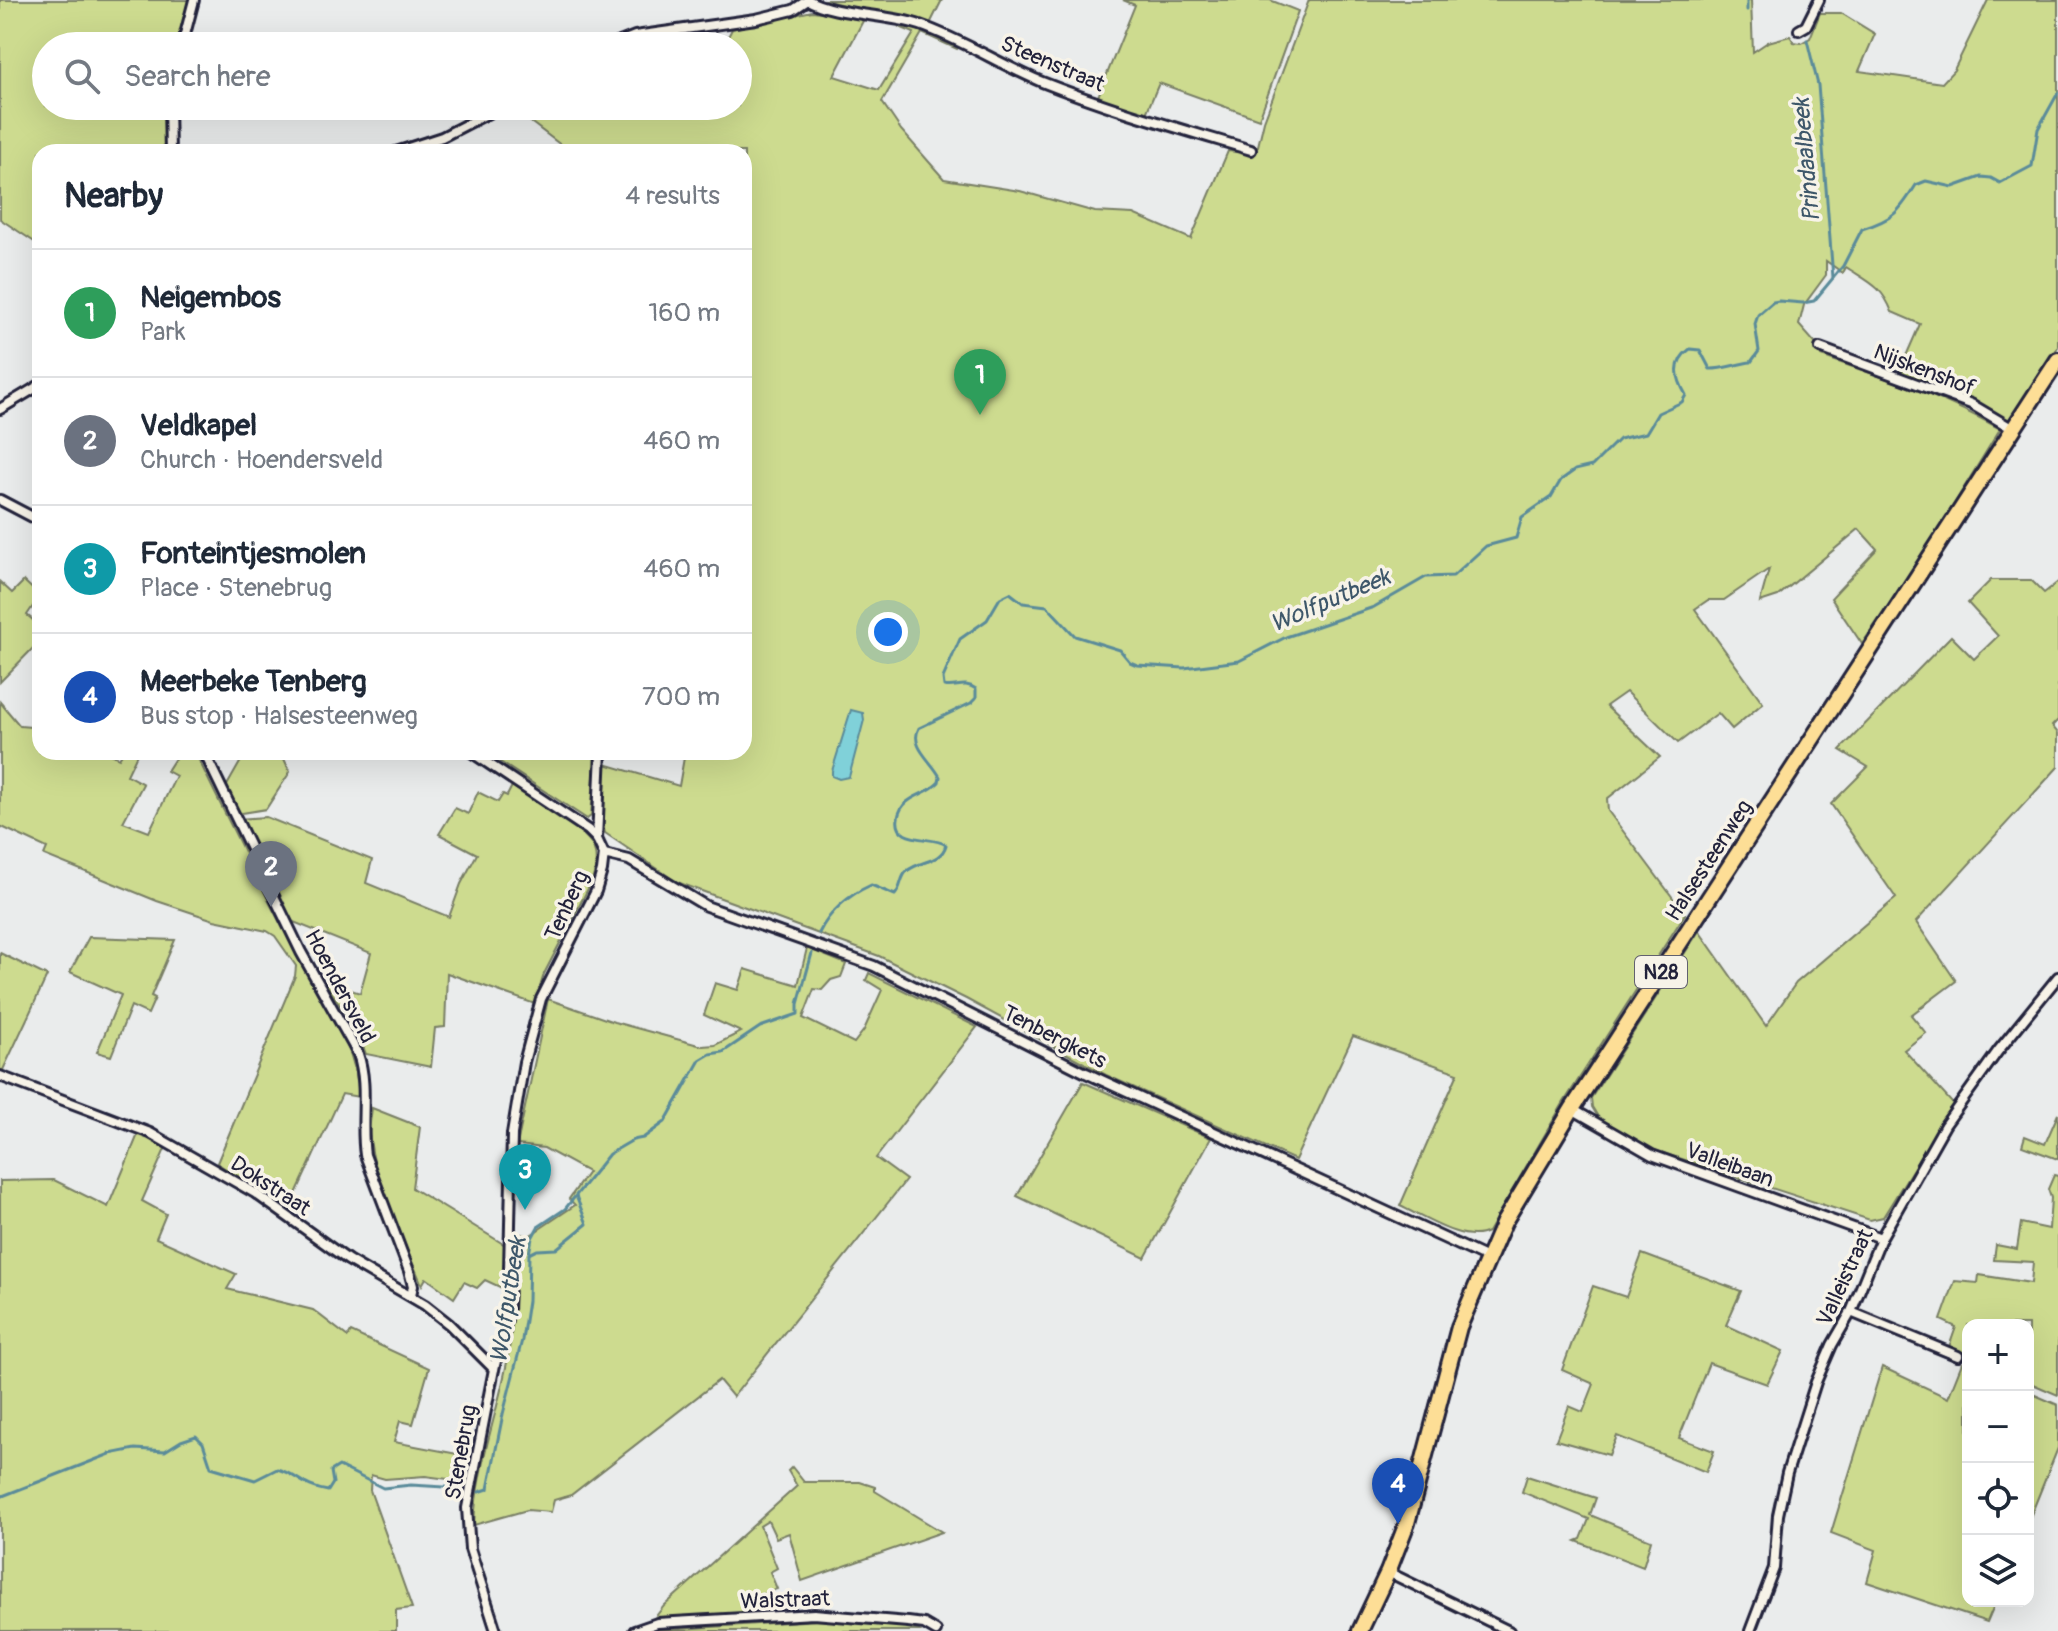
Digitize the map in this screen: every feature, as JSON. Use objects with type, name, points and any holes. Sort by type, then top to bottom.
[{"type":"main road","name":"Halsesteenweg","points":[[1360,1631],[1388,1572],[1419,1483],[1459,1327],[1487,1258],[1523,1188],[2058,360]]},
{"type":"street","points":[[186,32],[194,0]]},
{"type":"street","name":"Steenstraat","points":[[662,32],[770,16],[793,10],[808,0],[827,7],[911,21],[1065,90],[1251,150]]},
{"type":"street","points":[[1799,30],[1806,26],[1819,0]]},
{"type":"street","points":[[169,120],[170,144]]},
{"type":"street","points":[[421,144],[475,120]]},
{"type":"street","name":"Nijskenshof","points":[[1820,348],[1971,404],[2013,429]]},
{"type":"street","points":[[0,409],[32,390]]},
{"type":"street","points":[[0,500],[32,517]]},
{"type":"street","name":"Hoendersveld","points":[[208,760],[301,952],[352,1038],[363,1067],[362,1135],[365,1155],[409,1271],[413,1286],[411,1295]]},
{"type":"street","name":"Tenberg","points":[[483,760],[573,819],[597,839],[604,854],[596,891],[541,999],[524,1062],[512,1134]]},
{"type":"street","points":[[597,839],[601,760]]},
{"type":"street","name":"Tenbergkets","points":[[604,854],[629,860],[706,906],[874,966],[1086,1073],[1487,1258]]},
{"type":"street","name":"Valleistraat","points":[[1750,1631],[1774,1568],[1778,1515],[1791,1458],[1816,1382],[1851,1312],[1881,1238],[1966,1094],[2058,977]]},
{"type":"street","name":"Dokstraat","points":[[0,1076],[150,1133],[255,1193],[348,1260],[411,1295],[449,1324],[494,1369]]},
{"type":"street","name":"Valleibaan","points":[[1572,1109],[1652,1155],[1881,1238]]},
{"type":"street","name":"Stenebrug","points":[[496,1631],[477,1575],[467,1528],[472,1478],[508,1315],[512,1134]]},
{"type":"street","points":[[1851,1312],[1958,1356]]},
{"type":"street","points":[[1388,1572],[1509,1631]]},
{"type":"street","name":"Walstraat","points":[[634,1631],[657,1623],[814,1614],[924,1624],[936,1631]]},
{"type":"green space","points":[[0,0],[190,0],[182,32],[32,32],[32,120],[165,120],[166,144],[32,144],[32,240],[0,219]]},
{"type":"green space","points":[[822,0],[942,0],[930,24]]},
{"type":"green space","points":[[1123,0],[1270,0],[1298,11],[1259,119],[1159,83],[1145,116],[1097,99],[1135,5]]},
{"type":"green space","points":[[1309,0],[1751,0],[1753,52],[1768,42],[1790,36],[1794,42],[1801,43],[1810,38],[1820,13],[1841,13],[1875,34],[1859,71],[1942,83],[1954,70],[1988,0],[2058,0],[2058,347],[2010,422],[1974,401],[1899,372],[1920,324],[1892,312],[1884,296],[1868,281],[1846,267],[1843,273],[1826,261],[1826,275],[1804,305],[1799,325],[1815,343],[1821,356],[1934,397],[2000,429],[1930,543],[1862,644],[1831,598],[1877,549],[1859,529],[1778,596],[1760,602],[1769,569],[1724,600],[1708,600],[1695,609],[1763,703],[1732,729],[1718,713],[1678,743],[1626,692],[1606,706],[1660,757],[1607,799],[1608,811],[1685,914],[1564,1102],[1488,1232],[1478,1235],[1444,1228],[1400,1206],[1458,1073],[1353,1036],[1295,1160],[1106,1075],[879,956],[677,882],[605,833],[602,822],[605,764],[679,786],[684,760],[752,760],[752,144],[560,144],[528,120],[752,120],[752,32],[730,32],[732,29],[812,11],[865,17],[834,76],[879,90],[914,33],[899,27],[900,23],[960,44],[957,49],[922,33],[882,102],[901,130],[944,179],[1020,191],[1095,212],[1133,214],[1191,239],[1228,151],[1251,154],[1258,146],[1264,121]]},
{"type":"green space","points":[[1991,580],[2031,580],[2044,593],[2058,582],[2058,720],[2052,726],[2058,733],[2058,767],[1916,922],[1956,981],[1911,1015],[1926,1033],[1904,1050],[1953,1104],[1883,1217],[1870,1220],[1651,1149],[1600,1120],[1592,1107],[1591,1098],[1699,931],[1766,1026],[1796,983],[1896,898],[1831,804],[1868,767],[1840,750],[1951,636],[1974,659],[1998,636],[1968,603]]},
{"type":"green space","points":[[24,581],[32,588],[32,608],[27,615],[32,619],[32,649],[0,682],[0,582],[12,593]]},
{"type":"green space","points":[[0,702],[20,726],[32,726],[32,760],[134,760],[127,775],[143,784],[123,822],[149,832],[176,776],[167,771],[174,760],[199,760],[296,954],[344,1038],[356,1075],[359,1097],[342,1094],[288,1211],[217,1163],[295,976],[296,966],[275,936],[267,931],[214,920],[157,901],[44,855],[47,848],[0,826]]},
{"type":"green space","points":[[241,760],[285,760],[290,772],[266,809],[236,814],[225,789]]},
{"type":"green space","points":[[497,760],[595,760],[591,816],[587,819]]},
{"type":"green space","points":[[512,786],[576,828],[591,843],[595,857],[592,881],[544,974],[535,1004],[447,973],[445,1027],[435,1028],[431,1067],[366,1054],[357,1031],[324,981],[360,993],[371,953],[286,919],[239,819],[266,817],[372,860],[366,883],[449,917],[461,884],[477,854],[439,834],[455,808],[468,814],[478,792],[498,802],[503,794],[507,796]]},
{"type":"green space","points":[[89,937],[175,940],[151,996],[155,998],[148,1014],[131,1006],[111,1056],[97,1052],[121,995],[70,972]]},
{"type":"green space","points":[[807,948],[846,964],[841,977],[831,980],[822,990],[814,989],[803,1018],[854,1043],[864,1030],[882,990],[866,980],[869,973],[977,1027],[876,1158],[906,1180],[733,1397],[719,1380],[571,1495],[554,1500],[551,1512],[527,1510],[474,1525],[479,1484],[510,1345],[516,1233],[529,1236],[575,1205],[569,1199],[588,1172],[544,1148],[517,1145],[548,999],[614,1022],[702,1046],[715,1045],[741,1032],[704,1015],[715,983],[738,990],[745,969],[798,985]]},
{"type":"green space","points":[[0,953],[47,976],[3,1070],[0,1070]]},
{"type":"green space","points":[[1083,1082],[1211,1138],[1145,1258],[1017,1196]]},
{"type":"green space","points":[[372,1108],[420,1127],[412,1188],[505,1245],[504,1289],[485,1280],[477,1288],[464,1282],[454,1298],[426,1278],[422,1285],[378,1177],[369,1135]]},
{"type":"green space","points":[[2058,1114],[2058,1159],[2022,1146],[2025,1136],[2045,1144]]},
{"type":"green space","points":[[139,1132],[166,1147],[142,1201],[166,1214],[156,1238],[236,1274],[227,1289],[313,1310],[348,1337],[351,1332],[429,1368],[413,1424],[400,1421],[394,1442],[468,1456],[463,1481],[425,1476],[385,1479],[371,1475],[370,1490],[412,1608],[396,1610],[396,1631],[0,1631],[0,1181],[54,1180],[108,1207]]},
{"type":"green space","points":[[2054,1175],[2058,1176],[2058,1395],[2034,1385],[2034,1319],[1962,1319],[1962,1353],[1949,1347],[1956,1327],[1941,1320],[1955,1281],[1978,1283],[1979,1275],[2031,1283],[2033,1262],[1994,1260],[1996,1245],[2017,1249],[2021,1223],[2049,1229],[2051,1198],[2048,1189]]},
{"type":"green space","points":[[1642,1254],[1741,1291],[1726,1325],[1783,1351],[1767,1384],[1709,1363],[1679,1438],[1714,1451],[1706,1472],[1617,1436],[1609,1455],[1556,1440],[1569,1406],[1583,1412],[1594,1384],[1562,1370],[1593,1286],[1626,1297]]},
{"type":"green space","points":[[1962,1363],[1962,1607],[1993,1607],[1987,1622],[1867,1582],[1876,1550],[1831,1533],[1882,1367],[1948,1398]]},
{"type":"green space","points":[[2034,1395],[2058,1405],[2058,1448],[2034,1507]]},
{"type":"green space","points":[[792,1467],[804,1482],[860,1482],[875,1487],[875,1491],[942,1532],[802,1581],[789,1533],[776,1538],[768,1521],[760,1526],[777,1568],[770,1572],[777,1589],[745,1600],[750,1614],[653,1620],[664,1606],[797,1486],[788,1471]]},
{"type":"green space","points":[[1527,1476],[1596,1498],[1590,1515],[1651,1540],[1643,1567],[1576,1541],[1581,1539],[1589,1519],[1522,1492]]},
{"type":"green space","points":[[818,1620],[912,1627],[919,1631],[649,1631]]},
{"type":"water","points":[[851,710],[863,713],[864,720],[849,777],[839,779],[832,776],[832,771]]},
{"type":"waterway","name":"Prindaalbeek","points":[[1747,0],[1747,10]]},
{"type":"waterway","name":"Prindaalbeek","points":[[1807,40],[1818,85],[1833,278]]},
{"type":"waterway","name":"Wolfputbeek","points":[[819,933],[834,911],[855,894],[871,885],[895,895],[907,871],[943,851],[946,845],[940,842],[915,838],[902,832],[898,827],[898,816],[907,802],[939,782],[940,777],[919,747],[919,728],[976,698],[976,689],[968,685],[944,686],[943,678],[960,639],[987,620],[1000,598],[1010,593],[1023,603],[1047,606],[1075,636],[1120,650],[1137,665],[1184,668],[1239,661],[1286,637],[1374,607],[1426,577],[1453,576],[1486,546],[1516,538],[1522,517],[1551,497],[1561,480],[1575,470],[1592,466],[1619,439],[1646,433],[1658,413],[1682,402],[1686,395],[1678,376],[1678,365],[1690,349],[1700,350],[1710,369],[1751,362],[1759,351],[1755,324],[1758,315],[1773,302],[1814,301],[1843,266],[1862,229],[1882,222],[1895,213],[1916,185],[1926,181],[1953,187],[1981,177],[2000,183],[2032,166],[2038,129],[2058,93]]},
{"type":"waterway","name":"Wolfputbeek","points":[[479,1492],[488,1489],[522,1340],[528,1301],[529,1254],[538,1227],[565,1209],[609,1154],[633,1140],[643,1138],[665,1122],[700,1060],[723,1052],[760,1027],[798,1014],[812,953]]},
{"type":"waterway","points":[[529,1254],[537,1250],[556,1249],[587,1224],[576,1196]]},
{"type":"waterway","name":"Wolfputbeek","points":[[0,1497],[110,1454],[135,1449],[165,1451],[196,1436],[203,1443],[211,1467],[255,1480],[277,1469],[312,1487],[328,1491],[333,1483],[331,1471],[339,1466],[383,1488],[411,1485],[461,1488]]},
{"type":"place","name":"Neigembos","points":[[980,415]]},
{"type":"place","name":"Veldkapel","points":[[271,907]]},
{"type":"place","name":"Fonteintjesmolen","points":[[525,1210]]},
{"type":"place","name":"Meerbeke Tenberg","points":[[1398,1524]]}]
